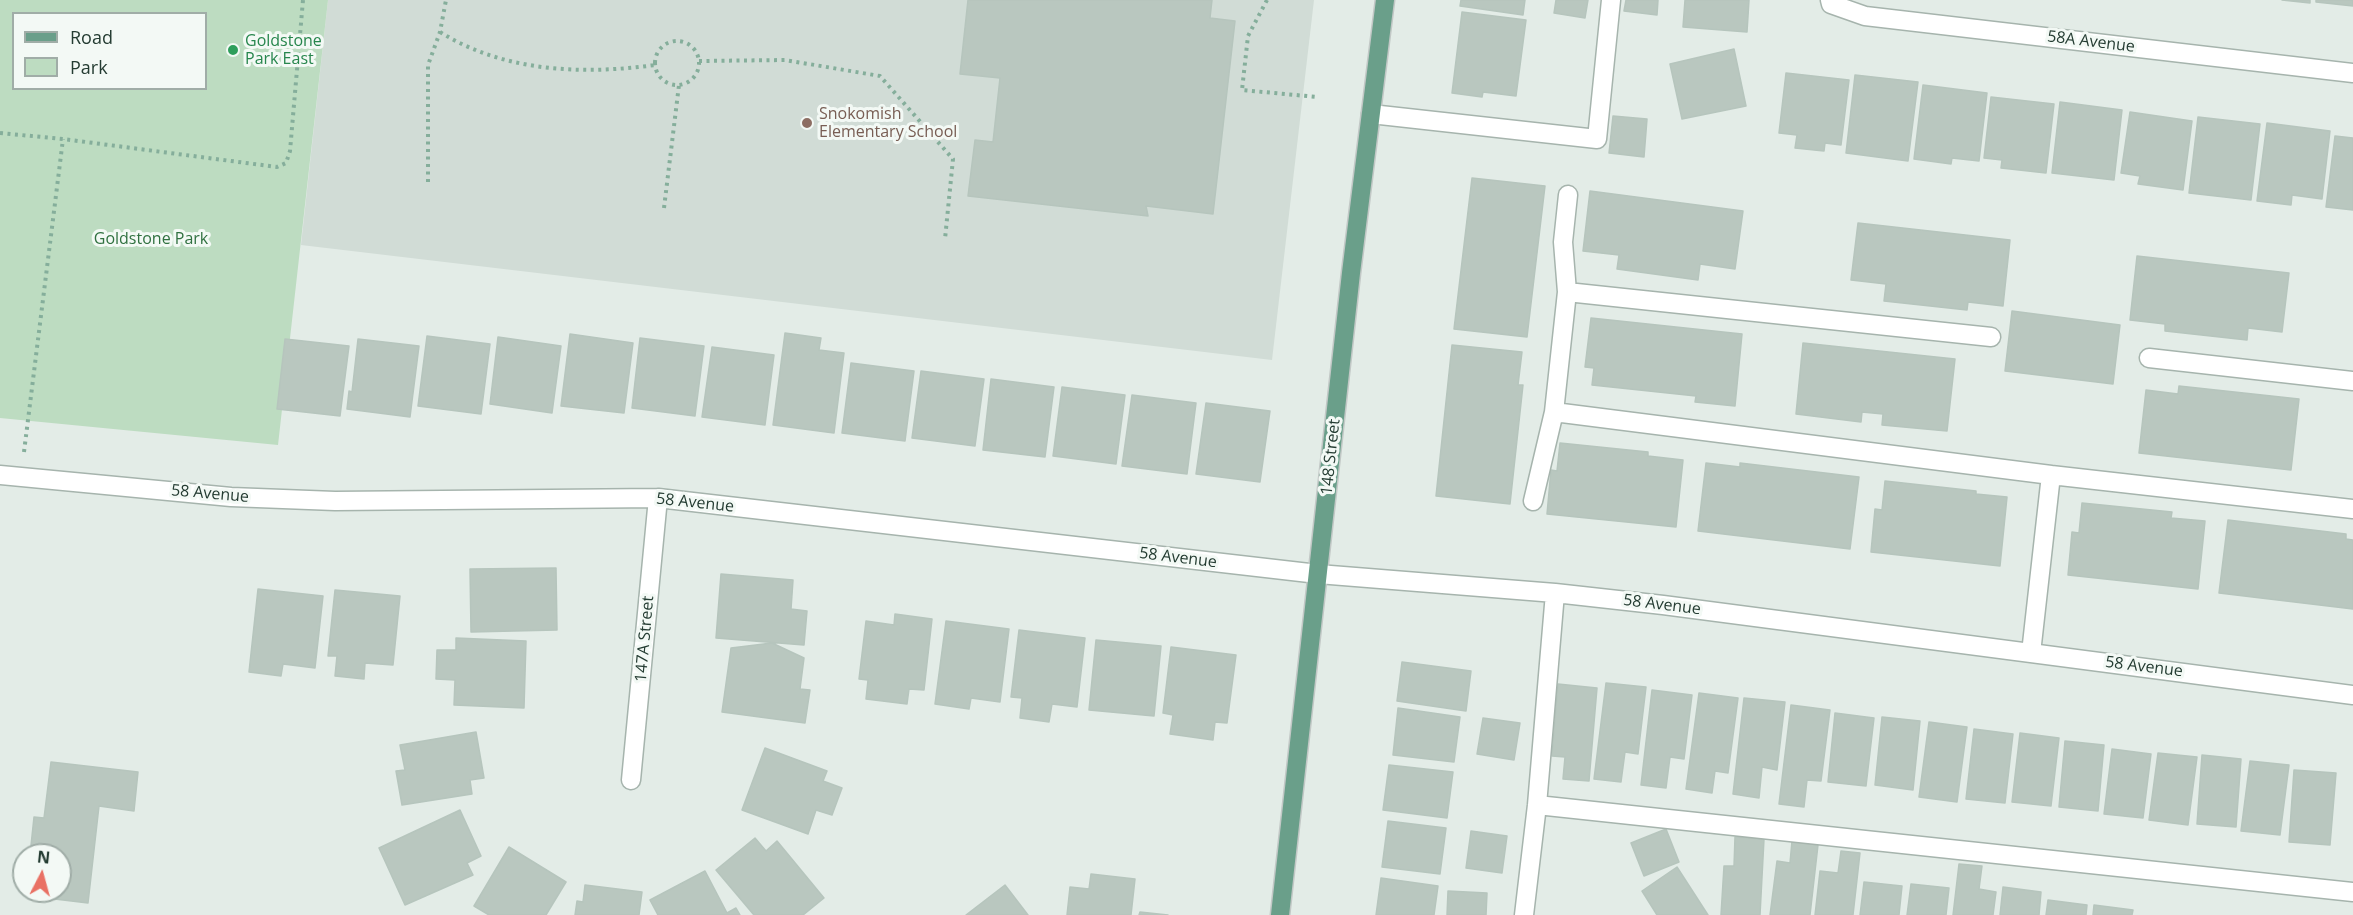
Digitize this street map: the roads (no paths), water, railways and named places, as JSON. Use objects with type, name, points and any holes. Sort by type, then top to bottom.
[{"type":"main road","name":"148 Street","points":[[1280,915],[1385,0]]},
{"type":"street","points":[[1371,114],[1597,139],[1611,0]]},
{"type":"street","name":"58A Avenue","points":[[1830,2],[1865,16],[2353,72]]},
{"type":"street","points":[[1533,501],[1554,412],[1567,292],[1563,242],[1568,195]]},
{"type":"street","points":[[1567,292],[1991,337]]},
{"type":"street","points":[[2149,358],[2353,381]]},
{"type":"street","points":[[1554,412],[2051,475],[2353,509]]},
{"type":"street","points":[[2031,653],[2051,475]]},
{"type":"street","name":"58 Avenue","points":[[0,476],[251,498],[335,501],[658,498],[1318,574],[1555,593],[1802,622],[2353,695]]},
{"type":"street","name":"147A Street","points":[[631,780],[658,498]]},
{"type":"street","points":[[1524,915],[1537,805],[1555,593]]},
{"type":"street","points":[[1537,805],[2353,892]]},
{"type":"place","name":"Goldstone Park East","points":[[233,50]]},
{"type":"place","name":"Snokomish Elementary School","points":[[807,123]]},
{"type":"park label","name":"Goldstone Park","points":[[151,239]]}]
